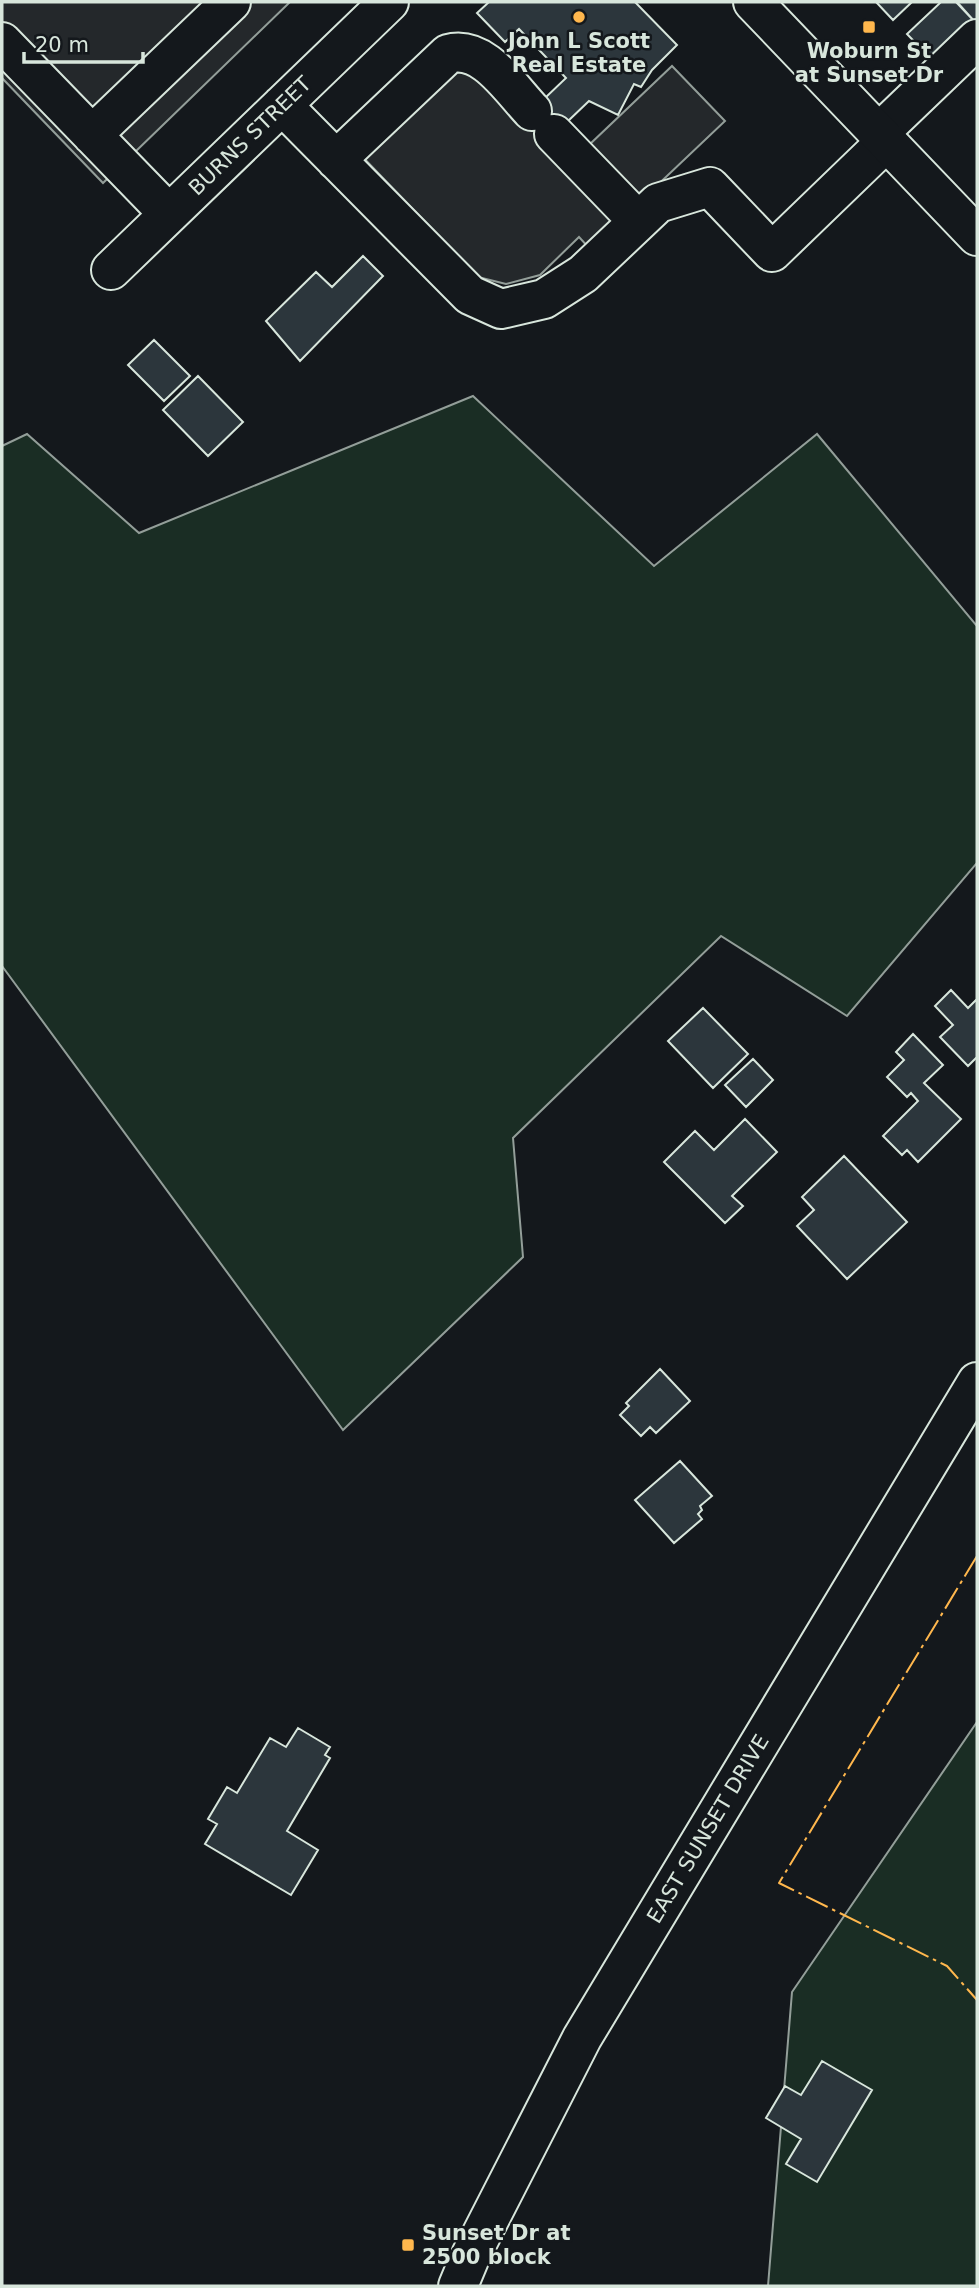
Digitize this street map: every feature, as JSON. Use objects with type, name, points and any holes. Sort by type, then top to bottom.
[{"type":"main road","points":[[92,135],[231,2]]},
{"type":"main road","name":"BURNS STREET","points":[[111,270],[389,2]]},
{"type":"main road","points":[[753,2],[977,236]]},
{"type":"main road","points":[[2,42],[169,214]]},
{"type":"main road","points":[[282,105],[470,295],[501,309],[544,299],[583,274],[658,203],[710,187],[772,252],[975,45]]},
{"type":"main road","points":[[336,160],[449,54],[462,50],[477,54],[638,221]]},
{"type":"main road","name":"EAST SUNSET DRIVE","points":[[458,2286],[471,2255],[583,2038],[977,1382]]},
{"type":"green space","points":[[473,396],[654,566],[817,434],[977,626],[977,863],[847,1016],[721,936],[513,1138],[523,1257],[343,1430],[2,966],[2,446],[27,434],[139,533]]},
{"type":"green space","points":[[977,1722],[977,2286],[768,2286],[792,1992]]},
{"type":"shaded area","points":[[2,2],[290,2],[103,183],[2,78]]},
{"type":"shaded area","points":[[461,58],[569,164],[672,66],[725,121],[590,249],[579,237],[540,275],[506,284],[478,277],[356,150]]},
{"type":"building","points":[[489,2],[635,2],[677,45],[652,70],[641,87],[634,84],[618,115],[589,101],[545,143],[523,119],[566,78],[519,29],[505,42],[477,13]]},
{"type":"building","points":[[876,2],[912,2],[893,20]]},
{"type":"building","points":[[941,2],[956,2],[975,22],[933,61],[907,34]]},
{"type":"building","points":[[957,2],[977,2],[975,22]]},
{"type":"building","points":[[363,256],[383,276],[300,361],[266,321],[316,272],[332,287]]},
{"type":"building","points":[[154,340],[190,376],[164,401],[128,365]]},
{"type":"building","points":[[198,376],[243,422],[208,456],[163,410]]},
{"type":"building","points":[[951,990],[968,1008],[977,999],[977,1057],[968,1066],[940,1037],[953,1025],[935,1006]]},
{"type":"building","points":[[703,1008],[748,1054],[713,1088],[668,1041]]},
{"type":"building","points":[[913,1034],[943,1065],[924,1083],[961,1119],[918,1162],[907,1150],[902,1155],[883,1136],[918,1101],[911,1093],[907,1097],[887,1077],[904,1060],[896,1052]]},
{"type":"building","points":[[753,1059],[773,1080],[746,1107],[725,1085]]},
{"type":"building","points":[[745,1119],[777,1152],[732,1196],[743,1206],[725,1223],[664,1162],[695,1131],[714,1150]]},
{"type":"building","points":[[844,1156],[907,1222],[847,1279],[797,1226],[814,1210],[802,1197]]},
{"type":"building","points":[[660,1369],[690,1401],[656,1433],[650,1427],[641,1436],[620,1415],[629,1406],[626,1403]]},
{"type":"building","points":[[680,1461],[712,1496],[700,1506],[702,1510],[698,1514],[702,1519],[674,1543],[635,1500]]},
{"type":"building","points":[[298,1728],[330,1747],[325,1755],[330,1758],[287,1831],[318,1850],[291,1895],[205,1844],[217,1824],[208,1819],[227,1787],[237,1793],[270,1738],[286,1747]]},
{"type":"building","points":[[822,2061],[872,2090],[817,2182],[786,2164],[801,2139],[766,2118],[785,2086],[801,2095]]},
{"type":"power","points":[[977,1556],[779,1883],[947,1966],[977,2000]]},
{"type":"place","name":"John L Scott Real Estate","points":[[579,17]]},
{"type":"place","name":"Woburn St at Sunset Dr","points":[[869,27]]},
{"type":"place","name":"Sunset Dr at 2500 block","points":[[408,2245]]}]
